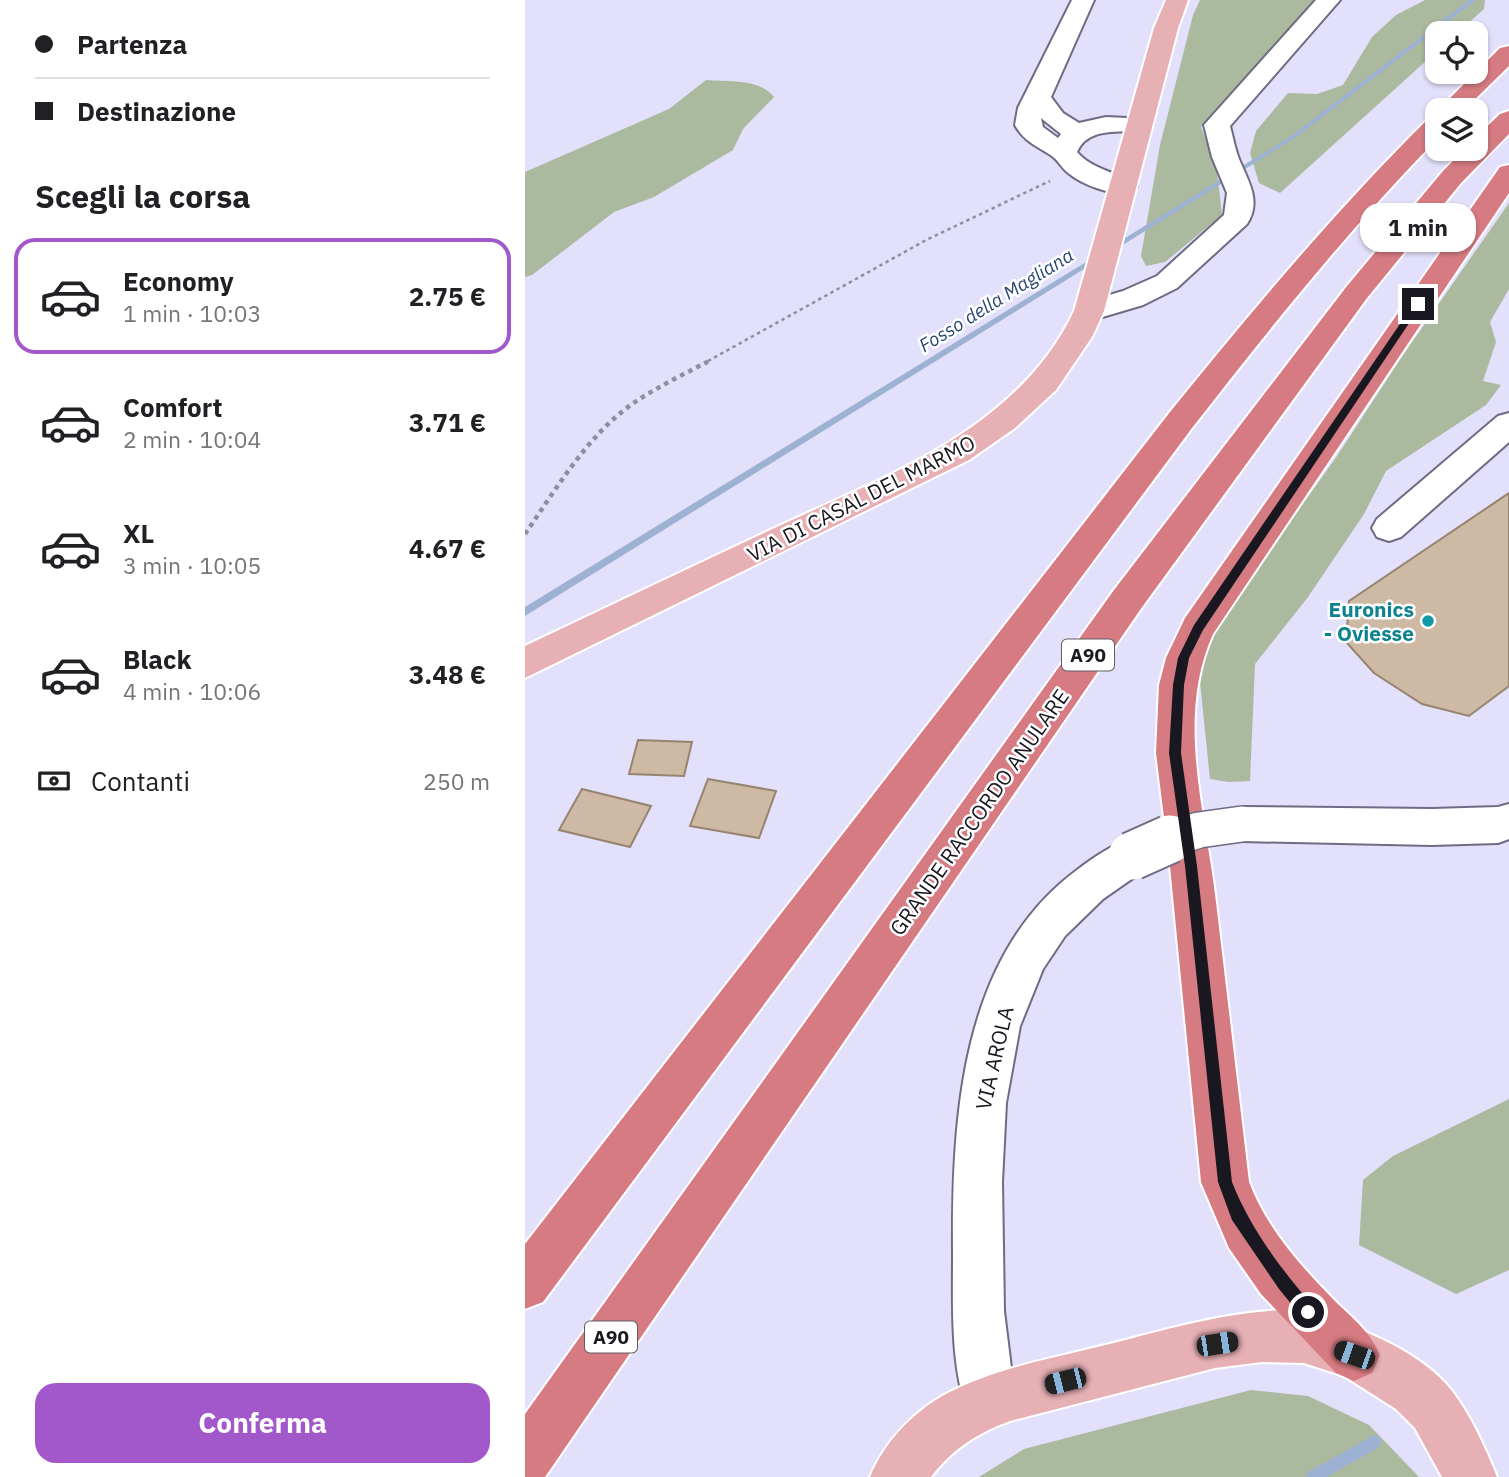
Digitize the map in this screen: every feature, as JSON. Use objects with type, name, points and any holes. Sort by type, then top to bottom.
[{"type":"highway","points":[[1462,98],[1509,53]]},
{"type":"highway","name":"GRANDE RACCORDO ANULARE","points":[[525,1459],[1127,600],[1357,292],[1452,177],[1509,119]]},
{"type":"highway","points":[[525,1284],[1213,379],[1286,288],[1375,187],[1425,136]]},
{"type":"highway","points":[[1354,1355],[1308,1312],[1285,1284],[1237,1215],[1225,1182],[1191,866],[1175,753],[1178,685],[1184,658],[1198,628],[1509,173]]},
{"type":"highway","points":[[525,1255],[624,1154]]},
{"type":"main road","name":"VIA DI CASAL DEL MARMO","points":[[525,663],[921,472],[974,443],[1012,414],[1045,383],[1080,332],[1091,305],[1166,28],[1177,0]]},
{"type":"main road","points":[[897,1477],[926,1441],[946,1423],[989,1401],[1217,1344],[1288,1336],[1354,1355],[1381,1368],[1430,1405],[1470,1477]]},
{"type":"street","points":[[1083,0],[1038,97],[1054,118],[1088,176],[1123,191]]},
{"type":"street","points":[[1091,305],[1133,298],[1167,282],[1237,218],[1241,193],[1225,157],[1217,125],[1329,0]]},
{"type":"street","points":[[1072,151],[1089,127],[1140,124]]},
{"type":"street","points":[[1389,528],[1509,424]]},
{"type":"street","name":"VIA AROLA","points":[[989,1401],[978,1316],[977,1178],[981,1103],[993,1042],[1017,976],[1050,922],[1086,887],[1132,856],[1179,835],[1242,824],[1431,827],[1498,825],[1509,821]]},
{"type":"street","points":[[1430,1405],[1498,1477]]},
{"type":"path","points":[[525,534],[579,458],[608,425],[635,401],[928,239],[1072,151]]},
{"type":"green space","points":[[1200,0],[1316,0],[1201,127],[1217,171],[1222,215],[1165,262],[1146,266],[1141,256],[1160,145],[1193,15]]},
{"type":"green space","points":[[1425,0],[1485,0],[1484,9],[1470,21],[1425,21],[1425,62],[1280,193],[1259,183],[1250,153],[1256,131],[1288,93],[1317,94],[1343,85],[1372,37],[1396,15]]},
{"type":"green space","points":[[706,80],[752,84],[768,91],[774,97],[743,129],[733,150],[654,197],[614,212],[532,275],[525,277],[525,172],[669,109]]},
{"type":"green space","points":[[1509,203],[1509,289],[1490,322],[1496,342],[1483,381],[1501,385],[1486,405],[1386,471],[1364,514],[1308,597],[1255,664],[1250,781],[1210,779],[1197,653],[1337,456],[1403,355]]},
{"type":"green space","points":[[1509,1099],[1509,1270],[1456,1294],[1359,1245],[1363,1180],[1393,1156]]},
{"type":"green space","points":[[1251,1390],[1308,1396],[1369,1425],[1419,1477],[979,1477],[1024,1449]]},
{"type":"building","name":"Euronics - Oviesse","points":[[1509,493],[1509,686],[1469,716],[1422,704],[1374,673],[1346,642],[1349,601]]},
{"type":"building","points":[[638,740],[692,742],[684,776],[629,774]]},
{"type":"building","points":[[708,779],[776,791],[759,838],[690,826]]},
{"type":"building","points":[[582,789],[651,806],[630,847],[559,830]]},
{"type":"waterway","name":"Fosso della Magliana","points":[[525,612],[1293,137],[1473,0]]},
{"type":"waterway","points":[[1313,1477],[1374,1442]]},
{"type":"place","name":"Euronics - Oviesse","points":[[1428,621]]},
{"type":"route","points":[[1308,1312],[1237,1215],[1225,1182],[1191,866],[1175,753],[1178,685],[1184,658],[1198,628],[1418,304]]}]
